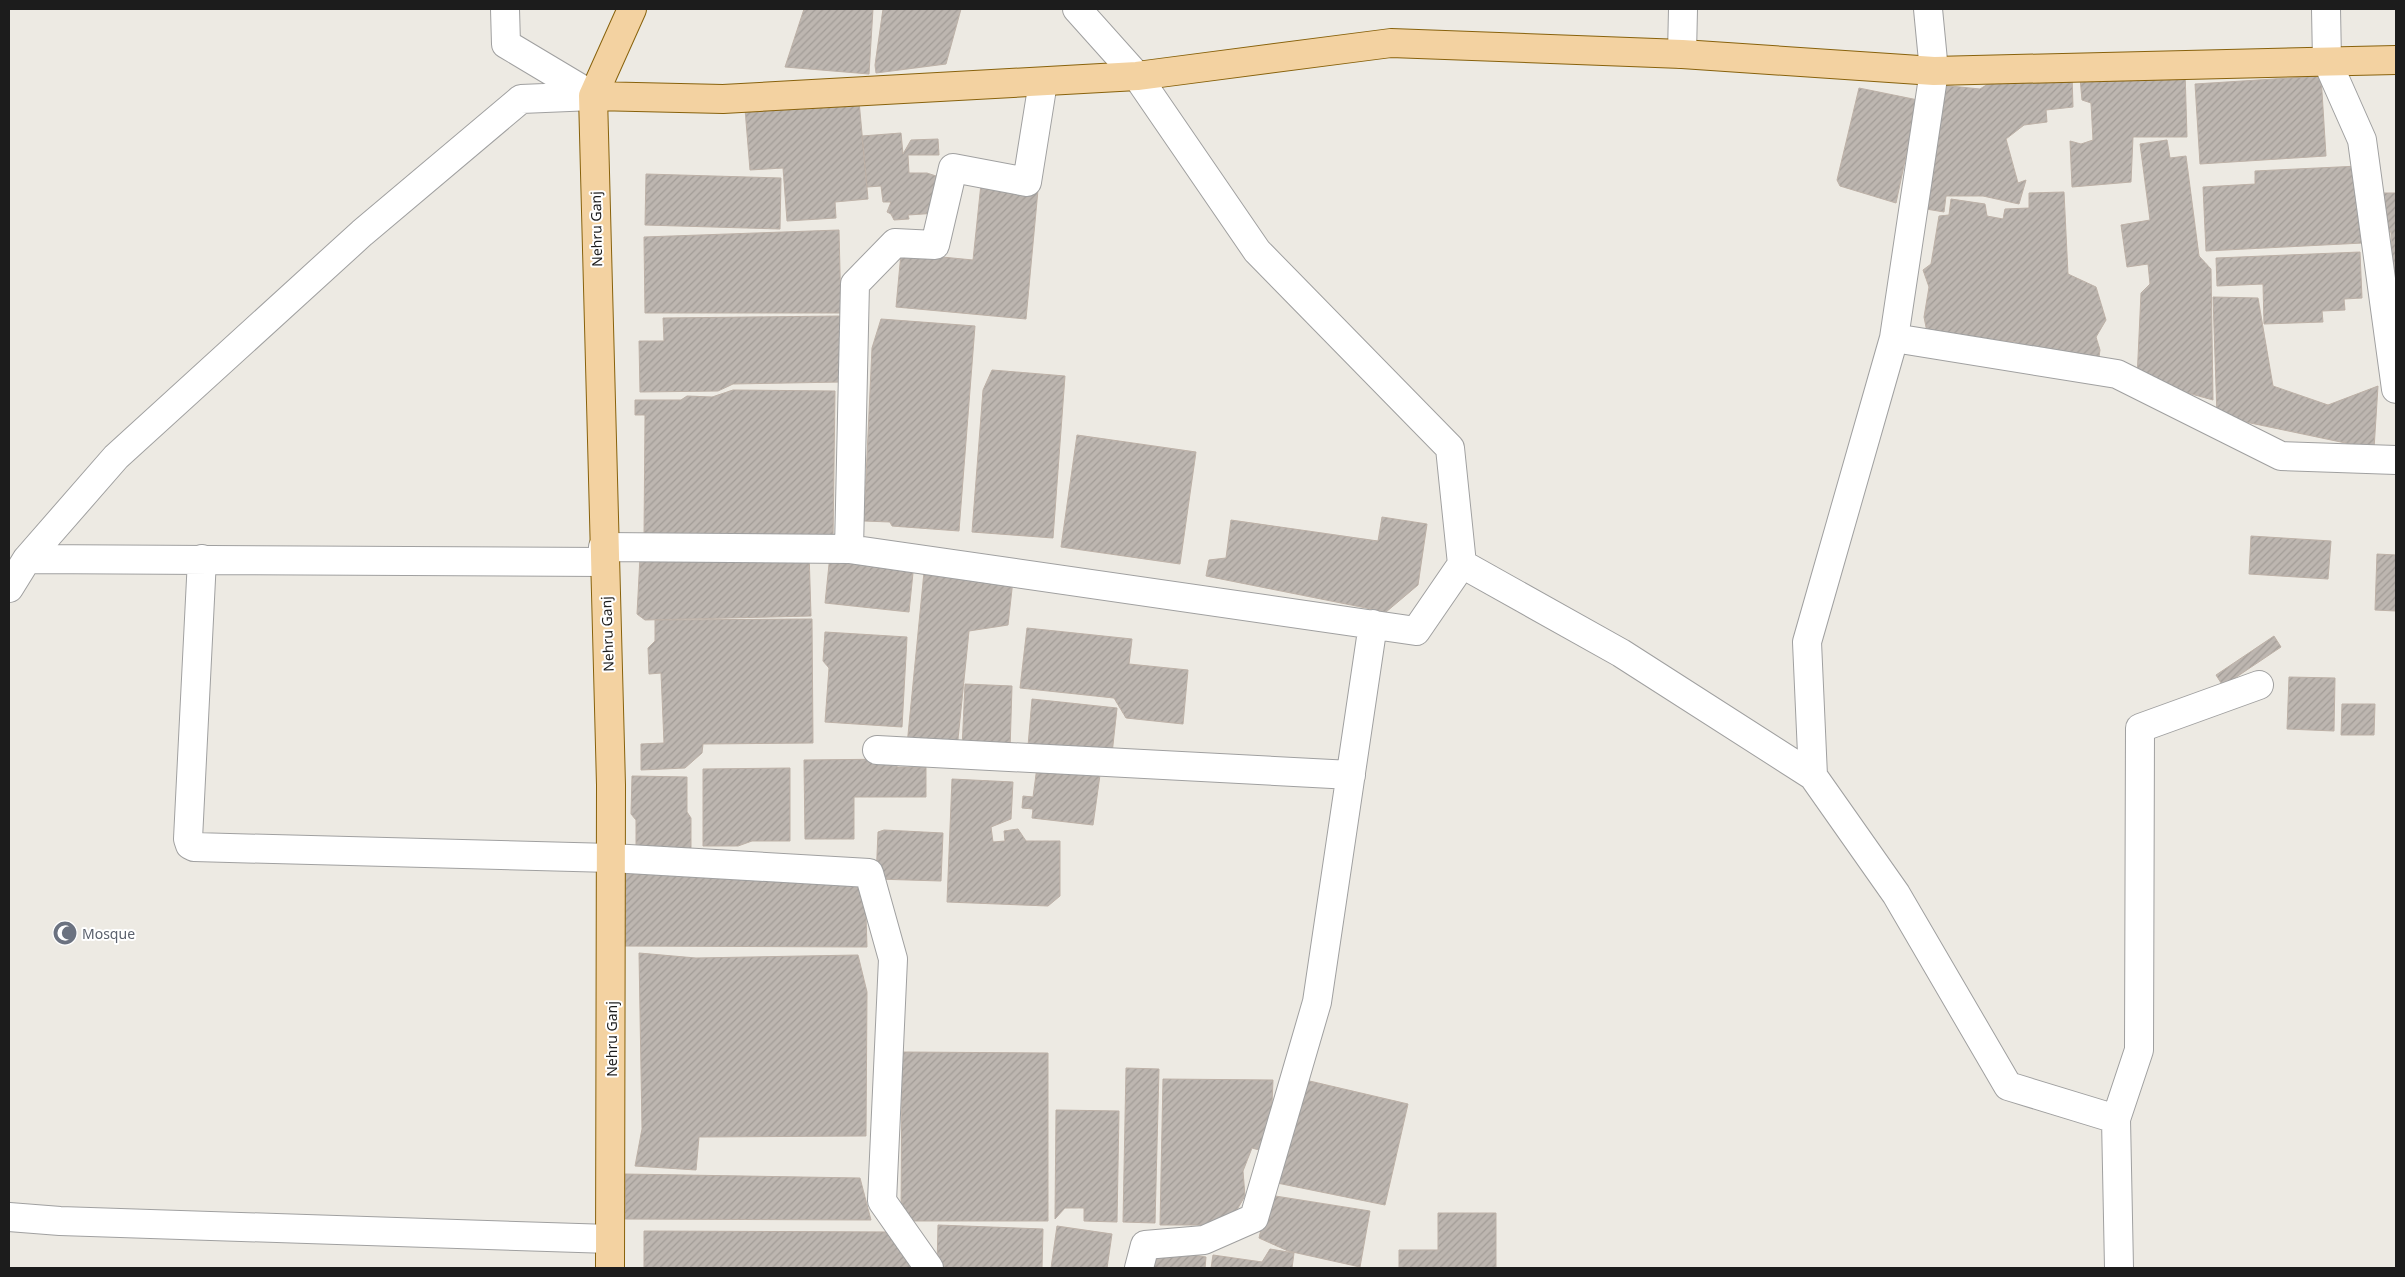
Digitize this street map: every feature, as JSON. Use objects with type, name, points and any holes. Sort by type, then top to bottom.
[{"type":"main road","name":"Nehru Ganj","points":[[610,1268],[611,858],[594,96],[632,9]]},
{"type":"main road","points":[[594,96],[723,99],[1137,76],[1391,43],[1682,54],[1934,71],[2396,60]]},
{"type":"street","points":[[504,9],[506,44],[594,96]]},
{"type":"street","points":[[26,559],[604,555],[849,549],[1416,631],[1462,564],[1450,448],[1256,251],[1137,76],[1077,9]]},
{"type":"street","points":[[1682,54],[1683,9]]},
{"type":"street","points":[[1813,776],[1807,642],[1894,338],[1934,71],[1928,9]]},
{"type":"street","points":[[2326,9],[2327,62],[2362,140],[2396,389]]},
{"type":"street","points":[[849,549],[855,284],[895,242],[935,245],[953,168],[1027,182],[1043,82]]},
{"type":"street","points":[[9,588],[26,559],[116,457],[362,233],[521,99],[594,96]]},
{"type":"street","points":[[1894,338],[2117,374],[2281,456],[2396,460]]},
{"type":"street","points":[[202,559],[188,838],[190,845],[194,847],[611,858],[869,873],[893,958],[882,1201],[929,1268]]},
{"type":"street","points":[[1462,564],[1621,653],[1813,776],[1896,894],[2008,1086],[2116,1120]]},
{"type":"street","points":[[1138,1268],[1145,1245],[1204,1240],[1254,1218],[1317,1002],[1374,624]]},
{"type":"street","points":[[2119,1268],[2116,1120],[2139,1050],[2140,728],[2259,685]]},
{"type":"street","points":[[877,750],[1351,775]]},
{"type":"street","points":[[9,1217],[70,1221],[610,1239]]},
{"type":"building","points":[[804,9],[873,9],[869,74],[785,67]]},
{"type":"building","points":[[883,9],[961,9],[946,64],[876,73],[875,65]]},
{"type":"building","points":[[2185,71],[2187,137],[2133,137],[2131,182],[2072,187],[2070,141],[2081,144],[2093,140],[2091,103],[2082,100],[2080,78]]},
{"type":"building","points":[[2072,75],[2073,107],[2046,110],[2047,122],[2024,125],[2006,139],[2018,183],[2026,180],[2019,204],[1983,196],[1946,196],[1944,212],[1926,209],[1940,85],[1980,89],[1991,82]]},
{"type":"building","points":[[2321,76],[2326,156],[2200,164],[2195,84]]},
{"type":"building","points":[[1859,88],[1918,100],[1896,203],[1840,186],[1837,180]]},
{"type":"building","points":[[859,101],[868,199],[835,202],[836,218],[787,221],[783,168],[750,170],[745,109]]},
{"type":"building","points":[[901,133],[903,154],[911,140],[938,139],[939,155],[908,155],[909,173],[927,173],[936,176],[938,213],[908,215],[909,219],[894,220],[891,214],[887,212],[891,202],[883,202],[881,186],[867,187],[862,136]]},
{"type":"building","points":[[2167,140],[2170,158],[2186,156],[2199,256],[2211,269],[2213,400],[2137,379],[2141,293],[2150,284],[2148,264],[2127,267],[2121,225],[2150,220],[2140,144]]},
{"type":"building","points":[[2359,166],[2363,243],[2206,251],[2203,187],[2255,184],[2255,171]]},
{"type":"building","points":[[646,174],[781,178],[780,229],[645,225]]},
{"type":"building","points":[[981,184],[1038,190],[1026,319],[896,307],[901,253],[973,260]]},
{"type":"building","points":[[2064,192],[2068,274],[2096,287],[2106,320],[2096,337],[2100,350],[2098,363],[2014,353],[2016,342],[1995,340],[1994,347],[1927,332],[1924,317],[1929,287],[1923,270],[1931,264],[1939,216],[1949,215],[1951,199],[1985,204],[1987,216],[2003,219],[2005,209],[2029,208],[2029,193]]},
{"type":"building","points":[[2379,193],[2396,193],[2396,302],[2393,303],[2391,232],[2380,232]]},
{"type":"building","points":[[839,230],[841,313],[645,313],[644,237]]},
{"type":"building","points":[[2360,252],[2362,298],[2344,299],[2345,310],[2322,311],[2323,322],[2264,324],[2263,284],[2217,286],[2216,258]]},
{"type":"building","points":[[2213,297],[2258,298],[2273,386],[2328,405],[2378,386],[2374,449],[2217,416]]},
{"type":"building","points":[[842,316],[842,382],[733,384],[718,391],[640,392],[639,341],[664,341],[663,318]]},
{"type":"building","points":[[881,319],[975,326],[959,531],[892,526],[890,522],[864,521],[872,348]]},
{"type":"building","points":[[992,370],[1065,376],[1053,538],[972,532],[983,390]]},
{"type":"building","points":[[733,390],[835,391],[833,541],[644,538],[645,415],[635,415],[635,400],[681,400],[687,396],[712,397]]},
{"type":"building","points":[[1077,435],[1196,452],[1180,564],[1061,547]]},
{"type":"building","points":[[1382,517],[1427,524],[1418,585],[1386,612],[1206,576],[1209,560],[1226,558],[1231,520],[1378,541]]},
{"type":"building","points":[[2251,536],[2331,541],[2328,579],[2249,574]]},
{"type":"building","points":[[809,552],[811,616],[645,620],[637,614],[640,557]]},
{"type":"building","points":[[2377,554],[2396,555],[2396,611],[2375,610]]},
{"type":"building","points":[[830,555],[914,563],[909,612],[825,603]]},
{"type":"building","points":[[924,572],[1013,580],[1008,625],[969,631],[957,749],[907,745]]},
{"type":"building","points":[[812,619],[813,743],[703,744],[702,753],[685,768],[641,770],[641,744],[664,743],[661,673],[649,674],[648,648],[655,641],[655,620]]},
{"type":"building","points":[[1027,628],[1132,639],[1129,664],[1188,670],[1183,724],[1126,718],[1114,698],[1020,688]]},
{"type":"building","points":[[825,632],[907,637],[902,727],[825,722],[829,668],[823,661]]},
{"type":"building","points":[[2274,636],[2281,647],[2223,686],[2216,675]]},
{"type":"building","points":[[2289,677],[2335,678],[2334,731],[2287,729]]},
{"type":"building","points":[[965,684],[1012,686],[1010,750],[962,749]]},
{"type":"building","points":[[1032,699],[1117,708],[1112,754],[1028,746]]},
{"type":"building","points":[[2342,704],[2375,704],[2374,735],[2341,735]]},
{"type":"building","points":[[897,759],[897,767],[926,767],[926,797],[854,797],[854,839],[805,839],[804,760]]},
{"type":"building","points":[[1037,767],[1100,775],[1093,825],[1032,818],[1033,809],[1022,808],[1023,796],[1033,797]]},
{"type":"building","points":[[790,768],[790,841],[752,841],[738,846],[703,846],[703,769]]},
{"type":"building","points":[[632,776],[687,777],[687,812],[691,818],[691,852],[636,853],[636,820],[631,814]]},
{"type":"building","points":[[952,779],[1013,782],[1011,819],[991,827],[993,842],[1005,841],[1004,831],[1018,829],[1026,841],[1060,841],[1060,896],[1048,906],[947,902]]},
{"type":"building","points":[[884,830],[943,833],[941,881],[876,879],[878,832]]},
{"type":"building","points":[[620,866],[865,885],[867,947],[619,946]]},
{"type":"building","points":[[639,953],[696,958],[858,955],[867,992],[866,1136],[699,1137],[696,1170],[635,1166],[642,1129]]},
{"type":"building","points":[[902,1052],[1048,1053],[1048,1221],[901,1221]]},
{"type":"building","points":[[1126,1068],[1159,1069],[1155,1223],[1123,1222]]},
{"type":"building","points":[[1163,1079],[1273,1080],[1270,1153],[1252,1148],[1243,1171],[1245,1196],[1228,1225],[1160,1225]]},
{"type":"building","points":[[1301,1079],[1408,1104],[1385,1205],[1277,1183]]},
{"type":"building","points":[[1056,1110],[1119,1111],[1117,1222],[1084,1221],[1084,1208],[1065,1208],[1055,1219]]},
{"type":"building","points":[[625,1174],[860,1178],[871,1220],[619,1219],[625,1212]]},
{"type":"building","points":[[1269,1195],[1370,1211],[1360,1267],[1288,1251],[1259,1238]]},
{"type":"building","points":[[1438,1213],[1496,1213],[1496,1268],[1399,1268],[1399,1250],[1438,1250]]},
{"type":"building","points":[[938,1225],[1043,1229],[1042,1268],[937,1268]]},
{"type":"building","points":[[1057,1226],[1112,1234],[1107,1268],[1051,1268]]},
{"type":"building","points":[[644,1231],[896,1232],[912,1268],[644,1268]]},
{"type":"building","points":[[1156,1249],[1206,1257],[1205,1268],[1153,1268]]},
{"type":"building","points":[[1270,1249],[1294,1253],[1292,1268],[1211,1268],[1213,1255],[1262,1262]]},
{"type":"place","name":"Mosque","points":[[65,933]]}]
